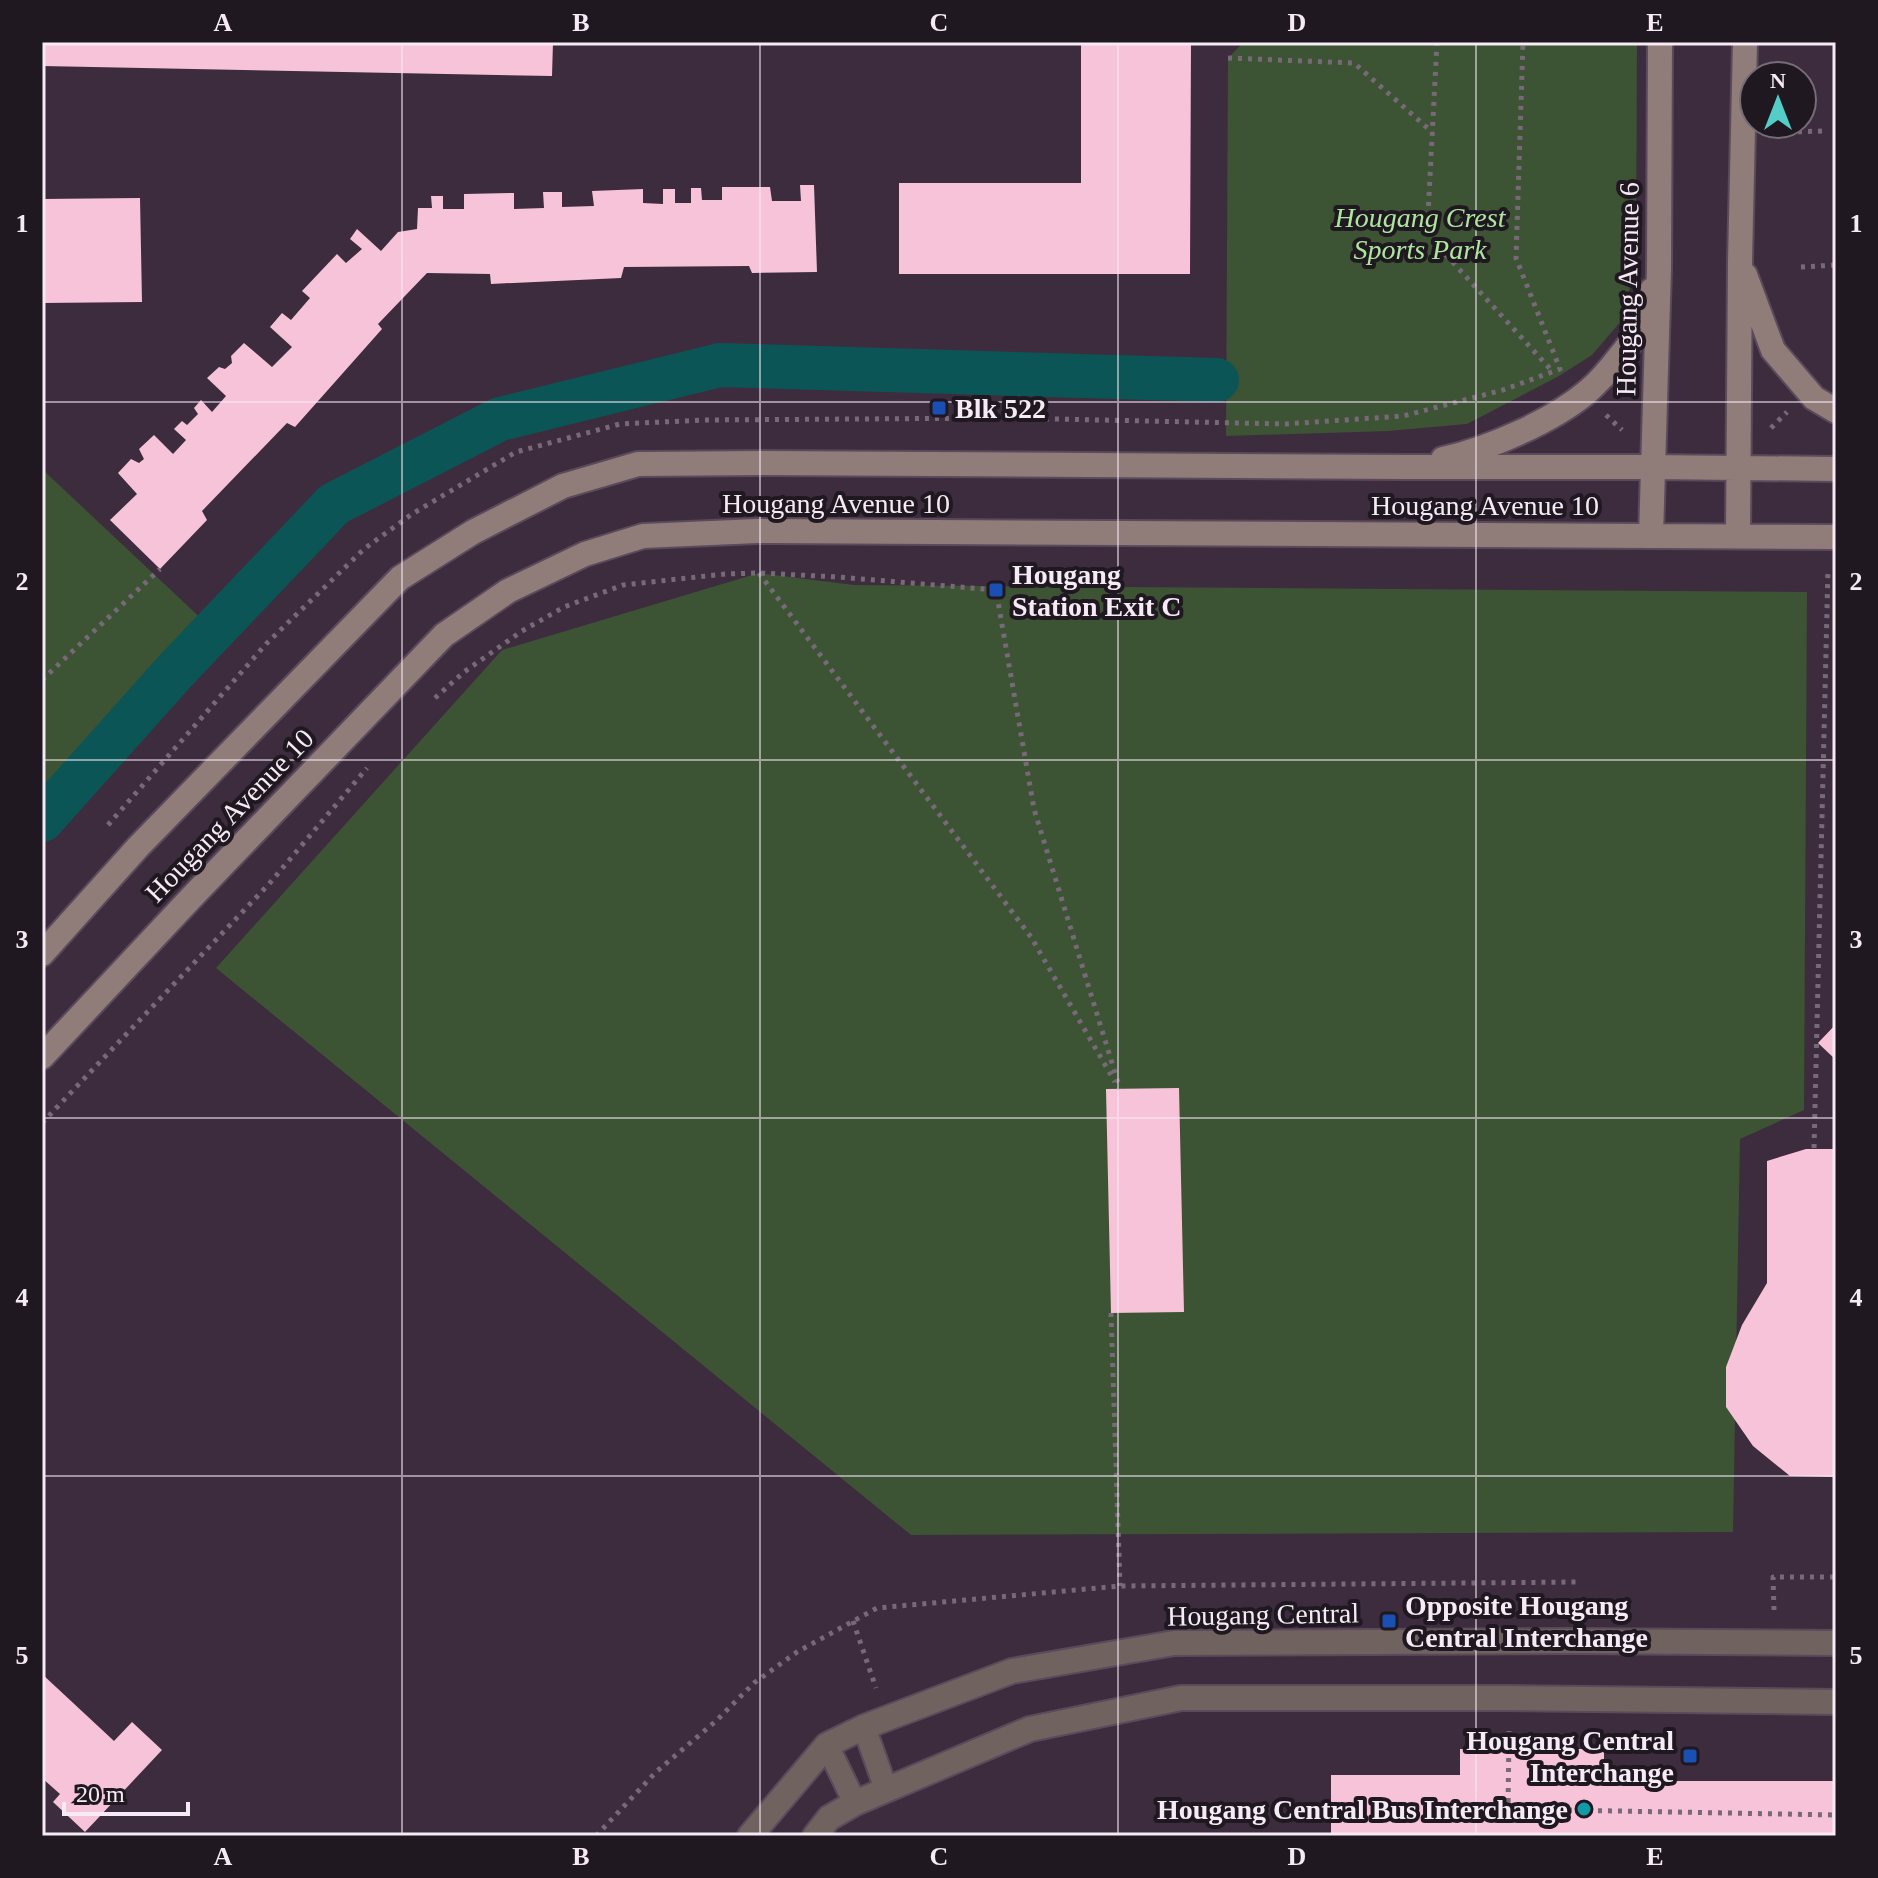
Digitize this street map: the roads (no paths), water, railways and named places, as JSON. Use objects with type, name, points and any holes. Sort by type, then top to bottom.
[{"type":"main road","name":"Hougang Avenue 6","points":[[1651,536],[1659,269],[1660,42]]},
{"type":"main road","points":[[1738,536],[1745,42]]},
{"type":"main road","points":[[1740,261],[1773,350],[1814,398],[1836,411]]},
{"type":"main road","points":[[1406,467],[1458,456],[1495,443],[1555,414],[1585,394],[1635,336],[1659,269]]},
{"type":"main road","name":"Hougang Avenue 10","points":[[42,954],[138,847],[400,578],[473,532],[563,486],[638,464],[1836,469]]},
{"type":"main road","name":"Hougang Avenue 10","points":[[42,1057],[444,635],[508,591],[585,554],[643,536],[757,531],[1832,536]]},
{"type":"street","name":"Hougang Central","points":[[750,1836],[827,1745],[864,1727],[1012,1671],[1174,1643],[1836,1643]]},
{"type":"street","points":[[815,1836],[829,1818],[855,1803],[1030,1729],[1181,1698],[1836,1702]]},
{"type":"lane","points":[[864,1727],[886,1789]]},
{"type":"lane","points":[[827,1745],[855,1803]]},
{"type":"waterway","points":[[42,820],[177,669],[334,504],[500,419],[720,365],[1217,380]]},
{"type":"place","name":"Blk 522","points":[[939,408]]},
{"type":"place","name":"Hougang Station Exit C","points":[[996,590]]},
{"type":"place","name":"Opposite Hougang Central Interchange","points":[[1389,1621]]},
{"type":"place","name":"Hougang Central Interchange","points":[[1690,1756]]},
{"type":"place","name":"Hougang Central Bus Interchange","points":[[1584,1809]]},
{"type":"park label","name":"Hougang Crest Sports Park","points":[[1420,233]]}]
